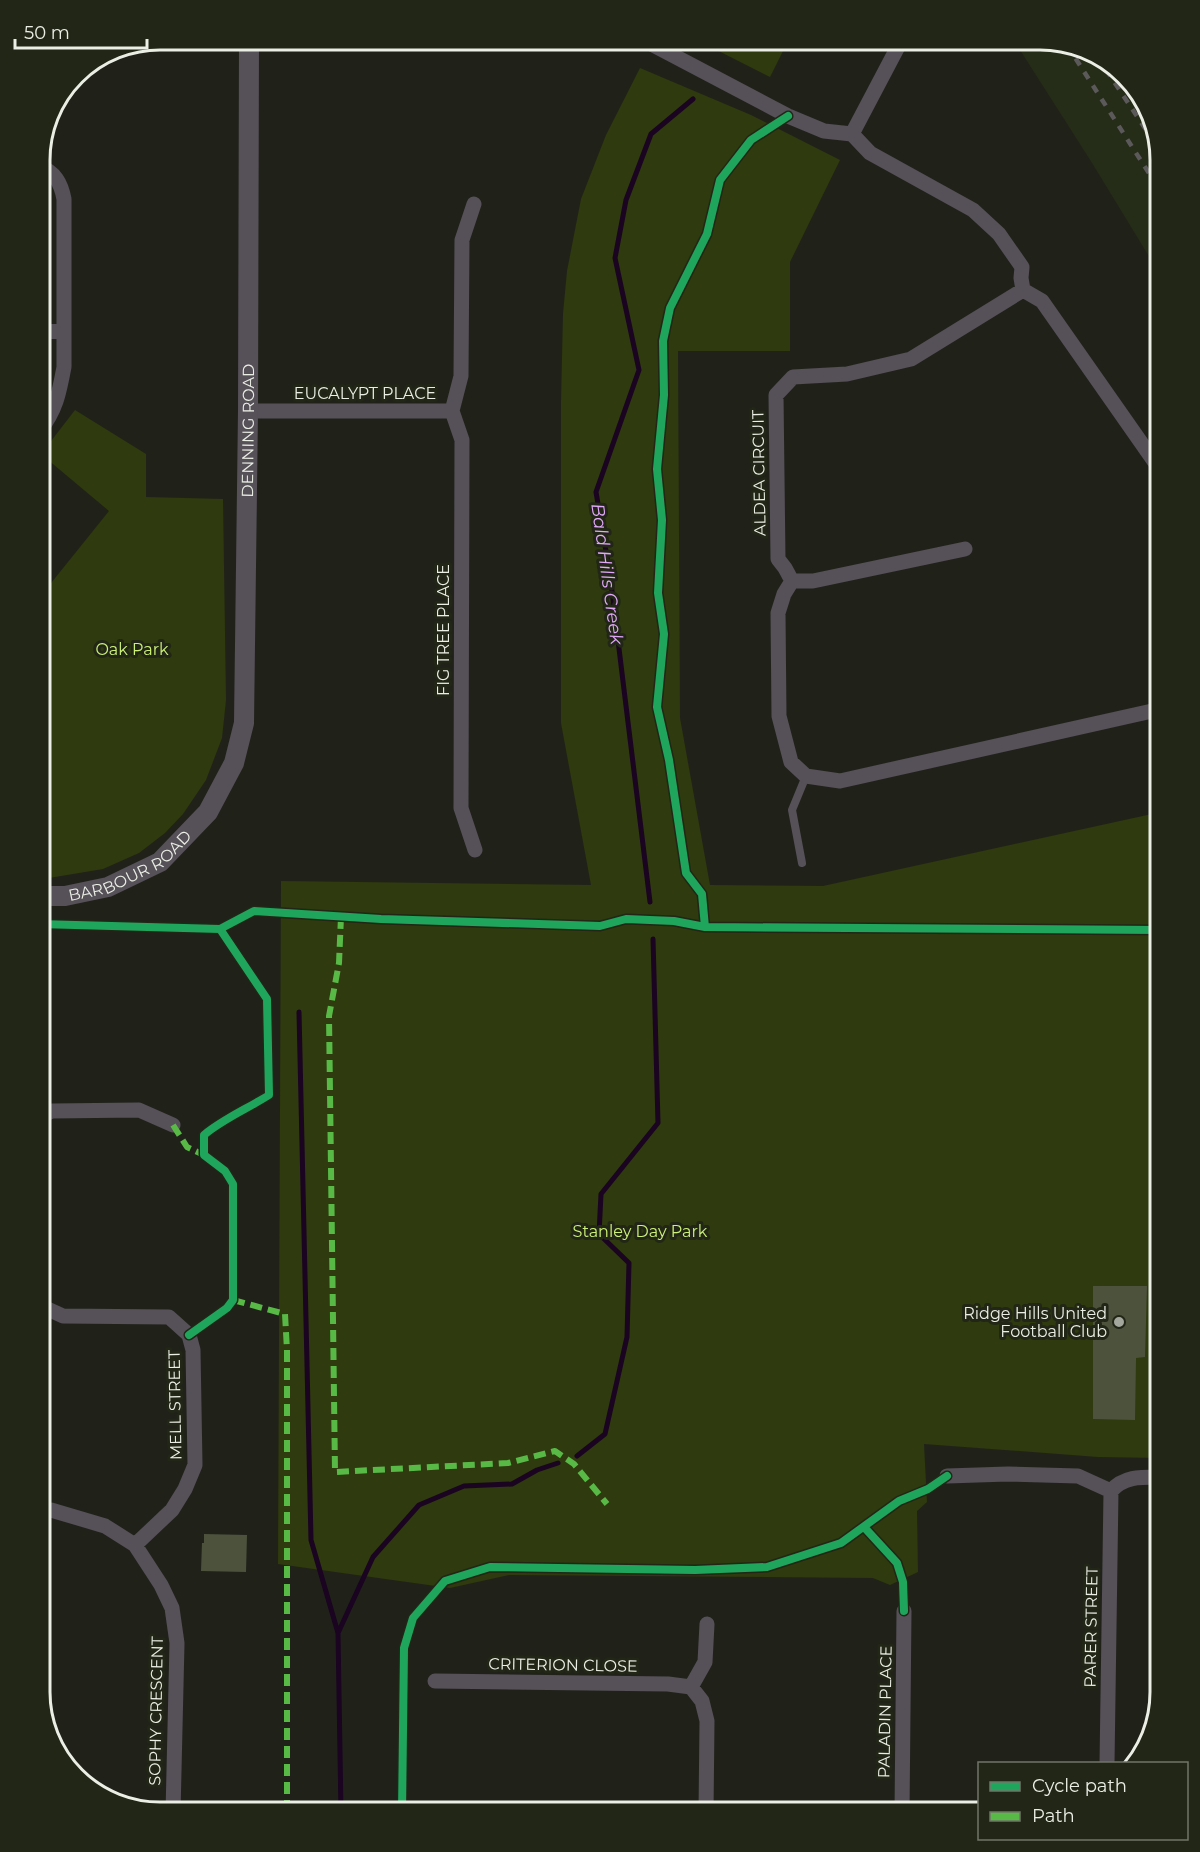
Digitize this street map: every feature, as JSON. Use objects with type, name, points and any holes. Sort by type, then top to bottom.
[{"type":"street","name":"DENNING ROAD","points":[[208,812],[234,763],[244,723],[249,50]]},
{"type":"street","points":[[663,50],[788,116],[825,131],[852,134],[870,153],[973,210],[999,234],[1022,267],[1023,290],[1042,301],[1150,455]]},
{"type":"street","points":[[852,134],[896,50]]},
{"type":"street","points":[[50,173],[62,187],[64,199],[64,367],[55,409],[50,416]]},
{"type":"street","name":"EUCALYPT PLACE","points":[[248,411],[452,411],[461,376],[462,240],[474,204]]},
{"type":"street","name":"ALDEA CIRCUIT","points":[[792,581],[786,568],[778,559],[776,395],[793,376],[847,374],[911,358],[1023,290]]},
{"type":"street","points":[[50,332],[63,331]]},
{"type":"street","name":"FIG TREE PLACE","points":[[452,411],[462,440],[461,808],[475,850]]},
{"type":"street","points":[[966,549],[813,581],[792,581],[784,594],[778,613],[778,716],[791,762],[806,776],[840,781],[1150,711]]},
{"type":"street","name":"BARBOUR ROAD","points":[[50,896],[65,896],[108,887],[160,862],[208,812]]},
{"type":"street","points":[[50,1112],[139,1110],[172,1125]]},
{"type":"street","name":"MELL STREET","points":[[50,1310],[63,1316],[169,1317],[189,1335],[193,1350],[195,1465],[185,1489],[172,1510],[135,1545]]},
{"type":"street","points":[[947,1476],[1008,1474],[1078,1476],[1111,1491],[1117,1484],[1136,1476],[1150,1477]]},
{"type":"street","name":"PARER STREET","points":[[1107,1762],[1111,1491]]},
{"type":"street","name":"SOPHY CRESCENT","points":[[50,1510],[105,1526],[135,1545],[161,1585],[172,1608],[177,1643],[173,1802]]},
{"type":"street","name":"PALADIN PLACE","points":[[902,1802],[904,1611]]},
{"type":"street","points":[[706,1802],[707,1721],[702,1701],[691,1687],[705,1662],[707,1624]]},
{"type":"street","name":"CRITERION CLOSE","points":[[435,1682],[668,1684],[691,1687]]},
{"type":"lane","points":[[802,863],[792,810],[806,776]]},
{"type":"shaded area","points":[[1020,50],[1048,50],[1076,55],[1102,68],[1132,98],[1142,117],[1150,145],[1150,258]]},
{"type":"green space","points":[[717,50],[784,50],[770,77]]},
{"type":"green space","name":"Stanley Day Park","points":[[640,68],[751,115],[840,160],[790,262],[790,351],[678,351],[680,718],[710,885],[823,886],[1150,814],[1150,1458],[1098,1457],[924,1444],[927,1502],[917,1511],[918,1572],[890,1585],[873,1578],[509,1575],[450,1588],[278,1564],[281,881],[591,885],[561,723],[561,402],[563,314],[567,271],[581,199],[606,135]]},
{"type":"green space","name":"Oak Park","points":[[75,410],[146,454],[146,497],[223,499],[226,700],[222,738],[206,780],[183,814],[165,833],[139,853],[103,869],[50,878],[50,584],[109,511],[50,462],[50,442]]},
{"type":"building","name":"Ridge Hills United Football Club","points":[[1093,1286],[1147,1286],[1145,1357],[1136,1358],[1135,1420],[1093,1419]]},
{"type":"building","points":[[204,1534],[247,1535],[246,1572],[201,1571]]},
{"type":"waterway","name":"Bald Hills Creek","points":[[650,902],[610,575],[596,492],[639,370],[615,258],[626,200],[651,134],[693,99]]},
{"type":"waterway","name":"Bald Hills Creek","points":[[577,1456],[605,1434],[627,1337],[629,1263],[599,1234],[601,1194],[658,1123],[653,939]]},
{"type":"waterway","points":[[299,1012],[311,1540],[338,1633]]},
{"type":"waterway","name":"Bald Hills Creek","points":[[341,1802],[338,1633],[373,1557],[419,1505],[464,1486],[512,1484],[537,1470],[558,1463]]},
{"type":"railway","points":[[1073,54],[1150,175]]},
{"type":"railway","points":[[1108,73],[1147,132]]},
{"type":"marked path","points":[[341,917],[339,963],[329,1016],[335,1472],[508,1463],[555,1451],[574,1464],[607,1504]]},
{"type":"marked path","points":[[173,1125],[187,1147],[204,1155]]},
{"type":"marked path","points":[[233,1300],[285,1314],[287,1350],[287,1802]]},
{"type":"cycle path","points":[[705,927],[702,894],[686,873],[669,760],[657,707],[664,634],[658,593],[662,520],[657,469],[664,395],[663,341],[670,308],[707,234],[720,180],[751,140],[788,116]]},
{"type":"cycle path","points":[[50,924],[220,929],[254,911],[381,919],[600,926],[626,919],[674,921],[705,927],[1150,930]]},
{"type":"cycle path","points":[[189,1335],[227,1308],[233,1300],[233,1184],[225,1171],[204,1155],[204,1135],[269,1095],[267,999],[220,929]]},
{"type":"cycle path","points":[[402,1802],[404,1648],[413,1618],[445,1581],[490,1567],[695,1570],[767,1567],[841,1543],[899,1501],[928,1489],[947,1476]]},
{"type":"cycle path","points":[[864,1527],[897,1563],[903,1582],[904,1611]]},
{"type":"place","name":"Ridge Hills United Football Club","points":[[1119,1322]]}]
